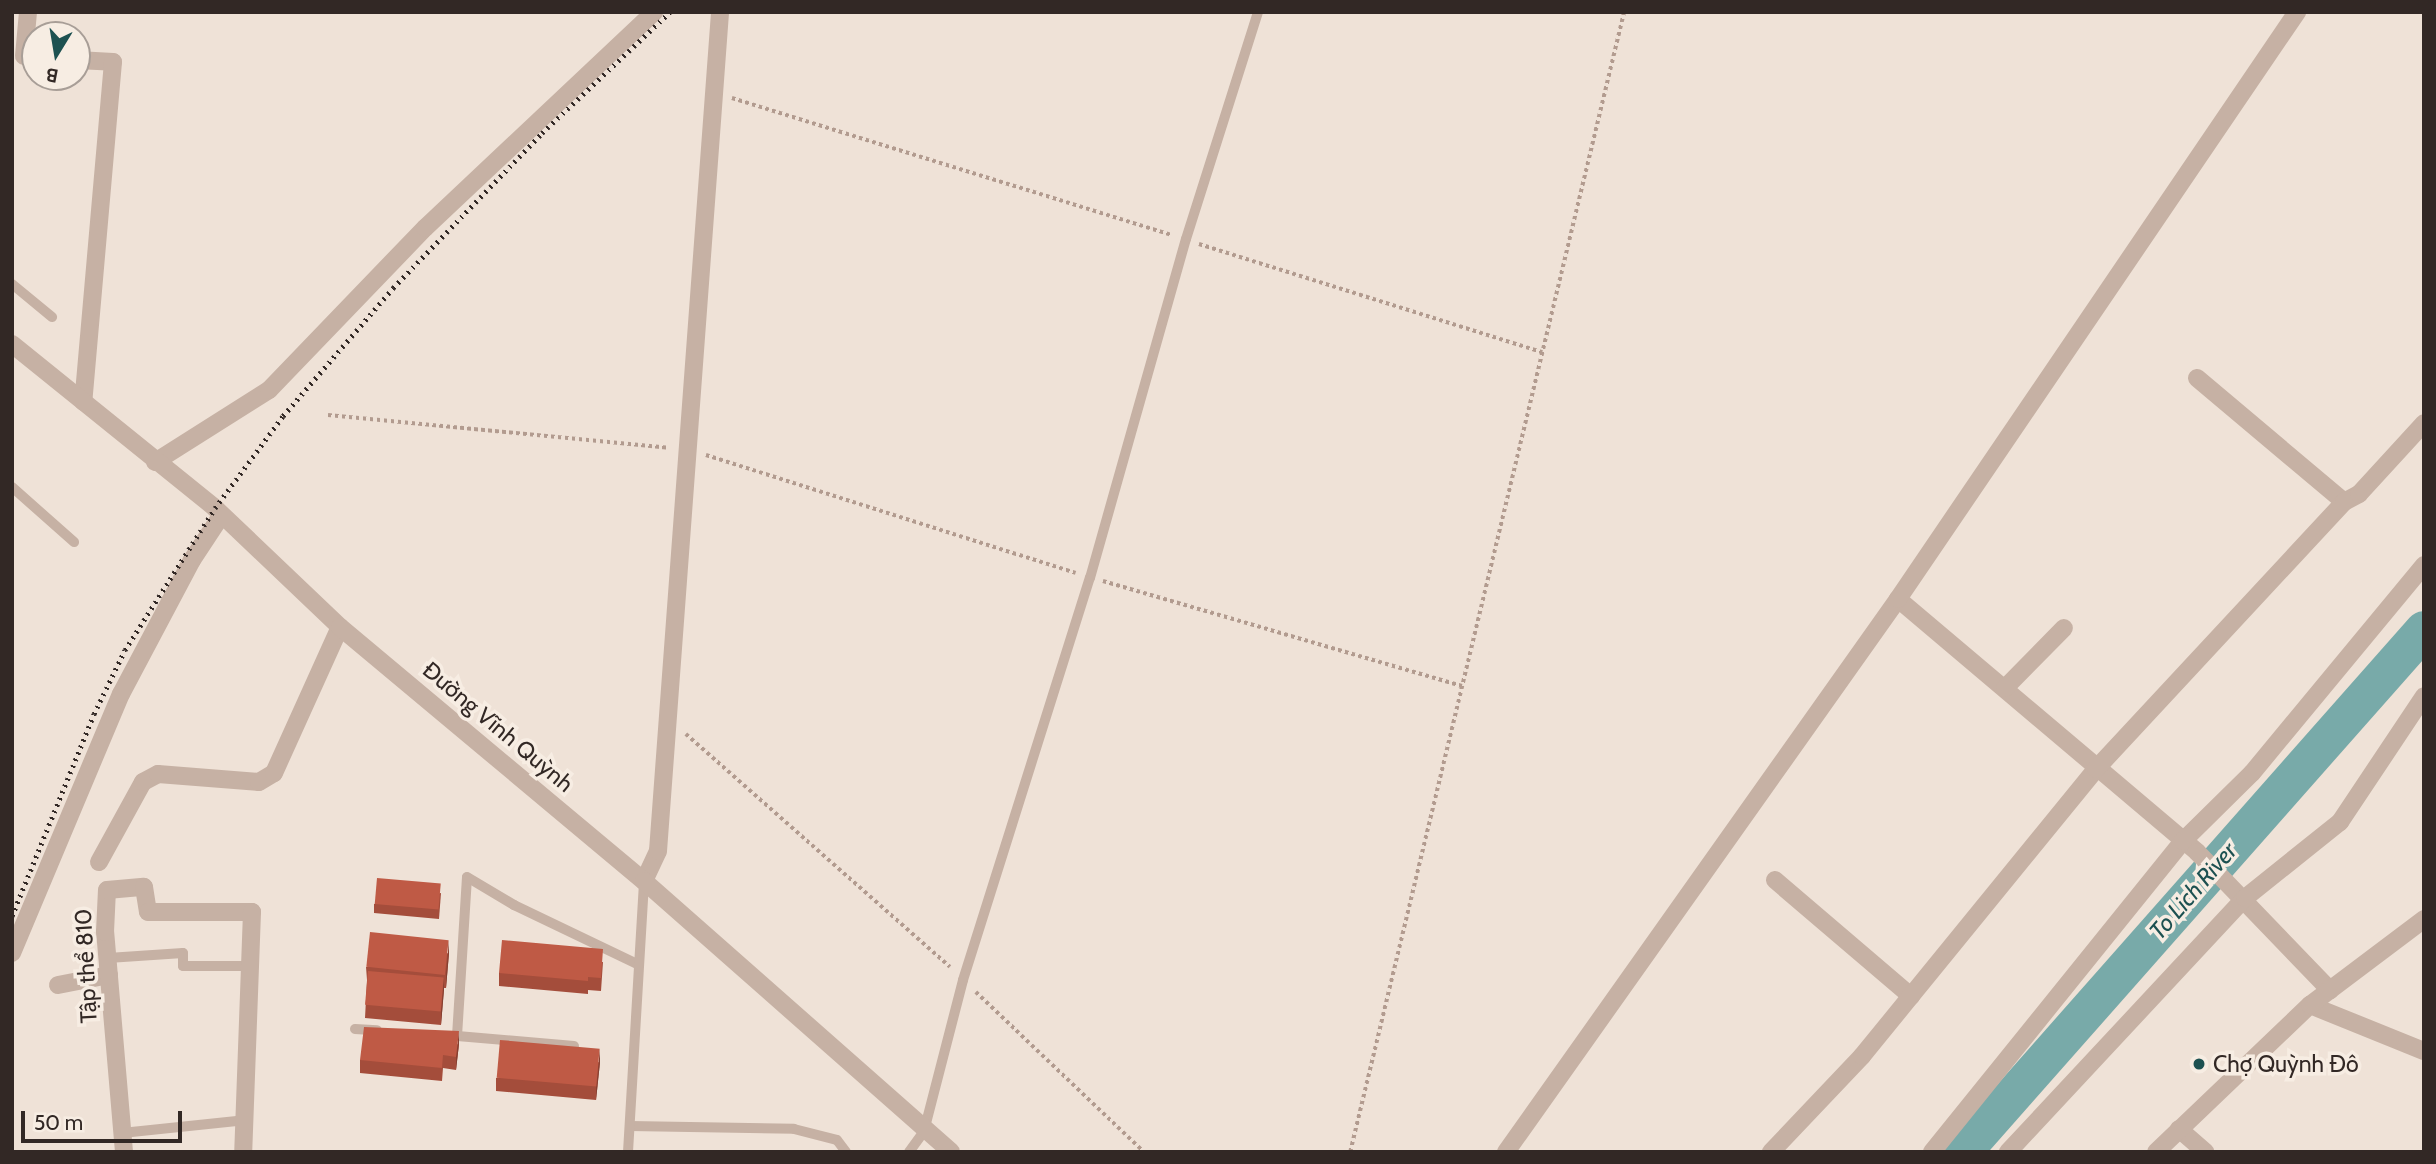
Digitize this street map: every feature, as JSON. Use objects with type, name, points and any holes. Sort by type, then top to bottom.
[{"type":"street","points":[[155,462],[269,390],[425,228],[654,12]]},
{"type":"street","points":[[644,881],[658,851],[720,12]]},
{"type":"street","points":[[1506,1152],[1898,599],[2297,12]]},
{"type":"street","points":[[83,402],[113,62],[91,61]]},
{"type":"street","name":"Đường Vĩnh Quỳnh","points":[[12,344],[221,516],[340,627],[644,881],[951,1152]]},
{"type":"street","points":[[2197,379],[2344,502]]},
{"type":"street","points":[[1771,1152],[1862,1056],[2096,769],[2344,502],[2359,494],[2424,423]]},
{"type":"street","points":[[12,953],[121,694],[192,560],[221,516]]},
{"type":"street","points":[[1933,1152],[2424,565]]},
{"type":"street","points":[[1898,599],[2190,846],[2242,894],[2330,990]]},
{"type":"street","points":[[99,862],[143,782],[158,774],[259,782],[274,773],[340,627]]},
{"type":"street","points":[[2006,688],[2064,628]]},
{"type":"street","points":[[2008,1152],[2242,894],[2340,822],[2424,696]]},
{"type":"street","points":[[1775,880],[1911,996]]},
{"type":"street","name":"Tập thể 810","points":[[123,1143],[108,967],[107,890],[144,887],[148,912],[252,912],[243,1152]]},
{"type":"street","points":[[2156,1152],[2309,1005],[2424,919]]},
{"type":"street","points":[[58,985],[108,967]]},
{"type":"street","points":[[2309,1005],[2424,1051]]},
{"type":"street","points":[[2179,1129],[2205,1152]]},
{"type":"lane","points":[[909,1152],[924,1130],[963,980],[1090,578],[1186,239],[1258,12]]},
{"type":"lane","points":[[12,284],[52,317]]},
{"type":"lane","points":[[12,487],[74,542]]},
{"type":"lane","points":[[457,1036],[467,877],[513,905],[637,964]]},
{"type":"lane","points":[[628,1152],[644,881]]},
{"type":"lane","points":[[108,967],[183,953],[183,966],[251,966]]},
{"type":"lane","points":[[355,1028],[393,1031]]},
{"type":"lane","points":[[444,1035],[574,1046]]},
{"type":"lane","points":[[123,1143],[246,1120]]},
{"type":"lane","points":[[630,1126],[794,1129],[837,1140],[846,1152]]},
{"type":"path","points":[[1350,1152],[1624,12]]},
{"type":"path","points":[[713,92],[1543,352]]},
{"type":"path","points":[[328,415],[687,450]]},
{"type":"path","points":[[667,717],[963,980],[1144,1152]]},
{"type":"building","points":[[377,878],[441,884],[438,909],[375,904]]},
{"type":"building","points":[[370,932],[449,940],[445,975],[366,967]]},
{"type":"building","points":[[502,940],[603,949],[601,978],[588,977],[588,981],[499,973]]},
{"type":"building","points":[[368,971],[444,978],[441,1011],[365,1005]]},
{"type":"building","points":[[364,1027],[459,1031],[456,1057],[443,1055],[442,1068],[360,1060]]},
{"type":"building","points":[[500,1040],[600,1049],[596,1087],[497,1078]]},
{"type":"waterway","name":"To Lich River","points":[[1963,1152],[2424,630]]},
{"type":"railway","points":[[12,916],[94,714],[125,650],[215,508],[283,416],[393,288],[542,133],[670,12]]},
{"type":"place","name":"Chợ Quỳnh Đô","points":[[2199,1064]]}]
